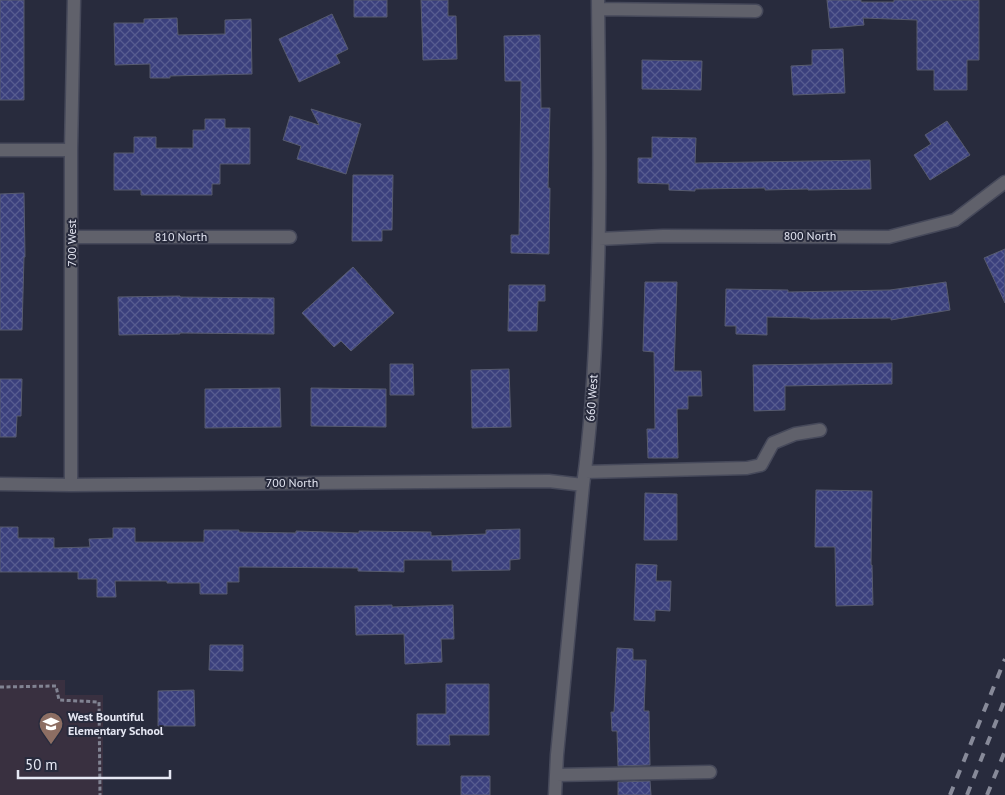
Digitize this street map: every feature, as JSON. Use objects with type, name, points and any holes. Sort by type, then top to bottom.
[{"type":"street","name":"700 West","points":[[71,485],[74,0]]},
{"type":"street","points":[[598,5],[756,11]]},
{"type":"street","name":"660 West","points":[[555,795],[557,755],[596,357],[599,239],[598,5]]},
{"type":"street","points":[[0,150],[72,150]]},
{"type":"street","name":"800 North","points":[[599,239],[663,236],[889,237],[955,220],[1005,182]]},
{"type":"street","name":"810 North","points":[[72,237],[290,237]]},
{"type":"street","name":"700 North","points":[[0,484],[539,481],[584,479],[747,468],[760,465],[773,443],[795,434],[820,430]]},
{"type":"street","points":[[556,775],[710,772]]},
{"type":"path","points":[[0,687],[56,686],[59,700],[99,702],[100,795]]},
{"type":"shaded area","name":"West Bountiful Elementary School","points":[[0,680],[65,680],[65,695],[103,695],[103,795],[0,795]]},
{"type":"building","points":[[0,0],[24,0],[24,100],[0,100]]},
{"type":"building","points":[[354,0],[387,0],[387,17],[354,17]]},
{"type":"building","points":[[421,0],[448,0],[448,16],[456,16],[457,59],[423,60]]},
{"type":"building","points":[[827,0],[894,2],[894,0],[979,0],[979,60],[967,60],[967,90],[934,90],[934,70],[917,70],[917,20],[863,18],[864,25],[830,28]]},
{"type":"building","points":[[332,14],[348,49],[336,55],[340,63],[299,82],[279,39]]},
{"type":"building","points":[[177,18],[178,35],[225,34],[225,20],[251,19],[252,74],[150,78],[150,64],[115,65],[114,23],[144,23],[144,19]]},
{"type":"building","points":[[540,35],[541,108],[550,108],[549,254],[511,253],[511,235],[519,235],[521,81],[505,81],[504,36]]},
{"type":"building","points":[[843,49],[845,93],[793,95],[791,66],[812,65],[812,50]]},
{"type":"building","points":[[642,60],[702,61],[701,90],[642,89]]},
{"type":"building","points":[[311,109],[361,124],[346,174],[297,159],[301,146],[283,140],[290,116],[319,125]]},
{"type":"building","points":[[205,119],[225,119],[225,128],[250,128],[250,164],[220,164],[220,184],[212,184],[212,195],[141,195],[141,190],[114,190],[114,153],[134,153],[134,137],[156,137],[156,148],[193,148],[193,130],[205,130]]},
{"type":"building","points":[[947,121],[970,155],[930,180],[914,155],[931,144],[925,135]]},
{"type":"building","points":[[652,137],[696,138],[695,163],[870,160],[871,189],[765,190],[765,188],[695,189],[695,191],[669,190],[669,184],[638,183],[638,158],[652,158]]},
{"type":"building","points":[[353,175],[393,175],[392,230],[382,230],[382,241],[352,241]]},
{"type":"building","points":[[24,193],[25,257],[22,330],[0,330],[0,194]]},
{"type":"building","points":[[1005,249],[1005,303],[984,258]]},
{"type":"building","points":[[353,267],[394,313],[351,351],[341,341],[334,347],[302,313]]},
{"type":"building","points":[[645,282],[677,282],[674,371],[701,371],[702,396],[688,396],[688,409],[677,409],[678,458],[648,458],[647,429],[655,429],[654,352],[643,351]]},
{"type":"building","points":[[946,282],[950,310],[891,320],[891,318],[810,319],[767,317],[767,335],[736,334],[736,326],[725,326],[726,289],[788,290],[788,292],[890,290]]},
{"type":"building","points":[[509,285],[545,285],[545,301],[538,301],[537,331],[508,331]]},
{"type":"building","points":[[118,297],[274,298],[274,334],[180,333],[119,335]]},
{"type":"building","points":[[892,363],[892,384],[785,386],[785,410],[754,411],[753,365]]},
{"type":"building","points":[[390,364],[413,364],[414,395],[390,395]]},
{"type":"building","points":[[509,369],[511,427],[472,428],[471,370]]},
{"type":"building","points":[[0,379],[22,379],[21,416],[17,416],[16,437],[0,437]]},
{"type":"building","points":[[280,388],[281,427],[205,428],[205,389]]},
{"type":"building","points":[[311,388],[386,389],[386,427],[311,426]]},
{"type":"building","points":[[816,490],[872,491],[871,565],[873,605],[836,606],[835,547],[815,547]]},
{"type":"building","points":[[645,493],[677,494],[677,540],[644,540]]},
{"type":"building","points":[[0,527],[18,527],[18,538],[54,538],[54,548],[90,547],[89,539],[113,538],[113,528],[135,528],[135,542],[204,542],[204,530],[296,533],[296,531],[359,533],[359,531],[431,532],[431,536],[486,534],[486,530],[520,529],[520,559],[510,560],[510,570],[452,571],[452,560],[404,560],[404,572],[358,571],[358,568],[239,567],[239,582],[227,582],[227,594],[200,594],[200,583],[115,581],[116,597],[97,597],[97,579],[78,579],[78,572],[0,572]]},
{"type":"building","points":[[636,564],[657,565],[656,581],[671,581],[670,611],[655,610],[655,621],[634,620]]},
{"type":"building","points":[[392,605],[392,607],[453,605],[454,639],[441,639],[442,662],[405,664],[404,634],[356,635],[355,606]]},
{"type":"building","points":[[210,645],[243,645],[243,671],[209,670]]},
{"type":"building","points":[[617,648],[633,649],[633,660],[646,660],[644,711],[649,711],[650,765],[618,766],[617,731],[612,731],[611,712],[614,712]]},
{"type":"building","points":[[446,684],[489,684],[489,735],[449,735],[450,745],[417,745],[417,714],[446,714]]},
{"type":"building","points":[[194,690],[195,726],[158,726],[158,691]]},
{"type":"building","points":[[461,776],[490,776],[490,795],[461,795]]},
{"type":"building","points":[[650,781],[651,795],[618,795],[618,782]]},
{"type":"railway","points":[[950,795],[1005,659]]},
{"type":"railway","points":[[967,795],[1005,699]]},
{"type":"railway","points":[[987,795],[1005,751]]},
{"type":"place","name":"West Bountiful Elementary School","points":[[51,745]]}]
